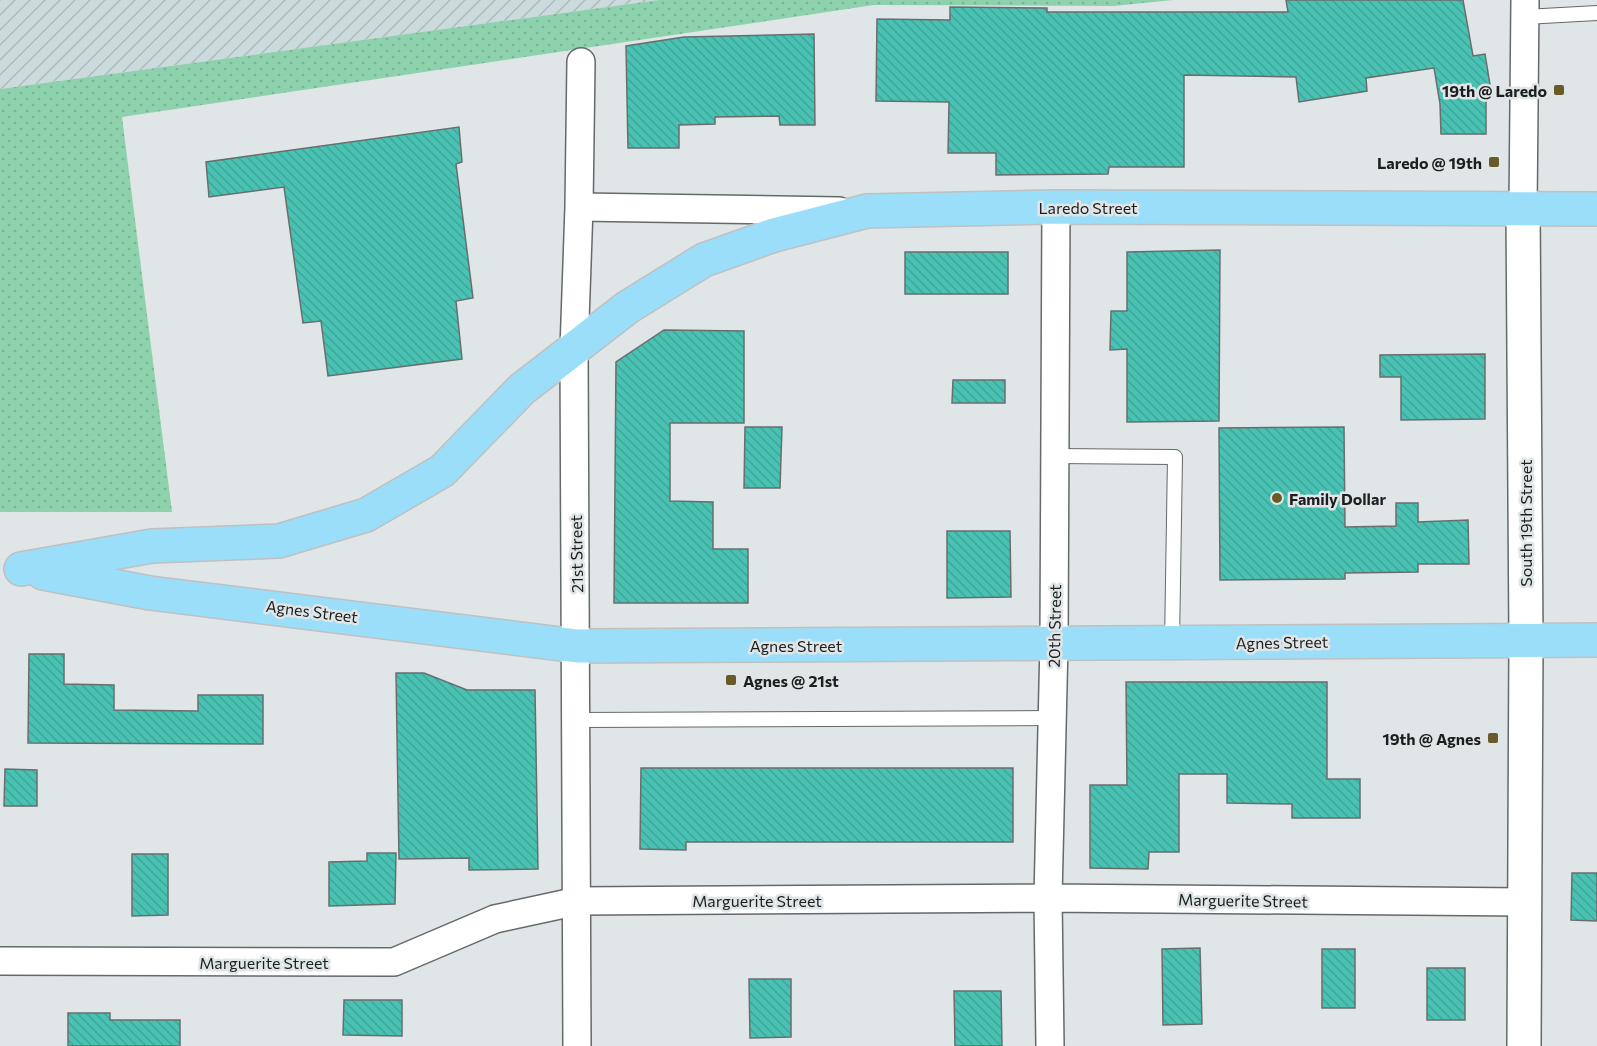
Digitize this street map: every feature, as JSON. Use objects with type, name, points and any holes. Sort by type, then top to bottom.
[{"type":"main road","name":"Laredo Street","points":[[867,211],[1056,207],[1597,209]]},
{"type":"main road","points":[[11,569],[152,546],[279,542],[366,515],[442,471],[522,389],[628,307],[704,260],[774,236],[867,211]]},
{"type":"main road","name":"Agnes Street","points":[[11,569],[150,592],[577,646],[1597,640]]},
{"type":"street","name":"South 19th Street","points":[[1524,1046],[1526,640],[1523,209],[1525,8]]},
{"type":"street","name":"21st Street","points":[[577,1046],[574,349],[581,62]]},
{"type":"street","name":"Laredo Street","points":[[579,207],[867,211]]},
{"type":"street","name":"20th Street","points":[[1050,1046],[1048,898],[1054,643],[1056,207]]},
{"type":"street","name":"Marguerite Street","points":[[0,961],[394,962],[495,919],[578,901],[1048,898],[1525,902]]},
{"type":"lane","points":[[1525,8],[1597,14]]},
{"type":"lane","points":[[1055,456],[1175,457],[1172,643]]},
{"type":"lane","points":[[577,720],[1052,718]]},
{"type":"shaded area","points":[[0,0],[659,0],[0,89]]},
{"type":"green space","points":[[659,0],[1173,0],[1114,6],[874,5],[122,117],[172,512],[0,512],[0,89]]},
{"type":"building","points":[[1286,0],[1463,0],[1473,56],[1485,54],[1492,97],[1486,98],[1486,134],[1441,134],[1440,104],[1434,68],[1366,78],[1367,91],[1299,102],[1296,77],[1184,75],[1184,167],[1109,167],[1108,174],[996,175],[996,153],[948,153],[949,102],[876,101],[877,19],[950,20],[950,7],[1047,8],[1047,12],[1288,12]]},
{"type":"building","points":[[814,34],[815,125],[780,125],[779,116],[715,117],[715,124],[679,125],[679,148],[628,148],[626,46],[684,37]]},
{"type":"building","points":[[459,127],[462,162],[456,164],[473,298],[456,301],[462,359],[328,376],[321,321],[303,323],[284,187],[209,197],[206,162]]},
{"type":"building","points":[[1220,250],[1219,421],[1127,422],[1127,349],[1110,350],[1111,311],[1127,311],[1127,252]]},
{"type":"building","points":[[905,252],[1008,252],[1008,294],[905,294]]},
{"type":"building","points":[[664,330],[744,331],[744,423],[670,423],[670,501],[713,502],[713,549],[748,549],[748,603],[614,603],[616,362]]},
{"type":"building","points":[[1485,354],[1485,419],[1401,420],[1401,377],[1380,377],[1380,355]]},
{"type":"building","points":[[953,380],[1005,380],[1005,403],[952,403]]},
{"type":"building","points":[[745,427],[782,427],[780,488],[744,488]]},
{"type":"building","points":[[1344,427],[1345,527],[1396,526],[1396,503],[1418,503],[1418,522],[1468,520],[1469,564],[1418,564],[1418,572],[1345,573],[1345,579],[1220,580],[1219,428]]},
{"type":"building","points":[[947,531],[1010,531],[1011,597],[947,598]]},
{"type":"building","points":[[29,654],[64,654],[64,684],[114,685],[114,710],[198,711],[198,695],[263,695],[263,744],[28,743]]},
{"type":"building","points":[[396,673],[424,673],[467,690],[535,690],[538,869],[469,870],[469,858],[399,859]]},
{"type":"building","points":[[1126,682],[1327,682],[1327,779],[1360,779],[1360,818],[1292,818],[1292,804],[1227,803],[1227,774],[1179,774],[1179,852],[1149,852],[1148,869],[1090,868],[1090,785],[1127,785]]},
{"type":"building","points":[[641,768],[1013,768],[1013,842],[686,842],[686,850],[640,849]]},
{"type":"building","points":[[5,769],[37,770],[37,806],[4,806]]},
{"type":"building","points":[[367,853],[396,853],[395,904],[329,906],[329,862],[367,861]]},
{"type":"building","points":[[132,854],[168,854],[168,915],[132,916]]},
{"type":"building","points":[[1572,873],[1597,873],[1597,921],[1571,920]]},
{"type":"building","points":[[1200,948],[1202,1024],[1163,1025],[1162,949]]},
{"type":"building","points":[[1322,949],[1355,949],[1355,1008],[1322,1008]]},
{"type":"building","points":[[1427,968],[1465,968],[1465,1020],[1427,1020]]},
{"type":"building","points":[[749,979],[791,979],[791,1037],[750,1038]]},
{"type":"building","points":[[954,991],[1001,991],[1002,1046],[955,1046]]},
{"type":"building","points":[[344,1000],[402,1000],[402,1036],[343,1035]]},
{"type":"building","points":[[68,1013],[110,1013],[110,1020],[180,1020],[180,1046],[68,1046]]},
{"type":"place","name":"19th @ Laredo","points":[[1559,90]]},
{"type":"place","name":"Laredo @ 19th","points":[[1494,162]]},
{"type":"place","name":"Family Dollar","points":[[1277,498]]},
{"type":"place","name":"Agnes @ 21st","points":[[731,680]]},
{"type":"place","name":"19th @ Agnes","points":[[1493,738]]}]
